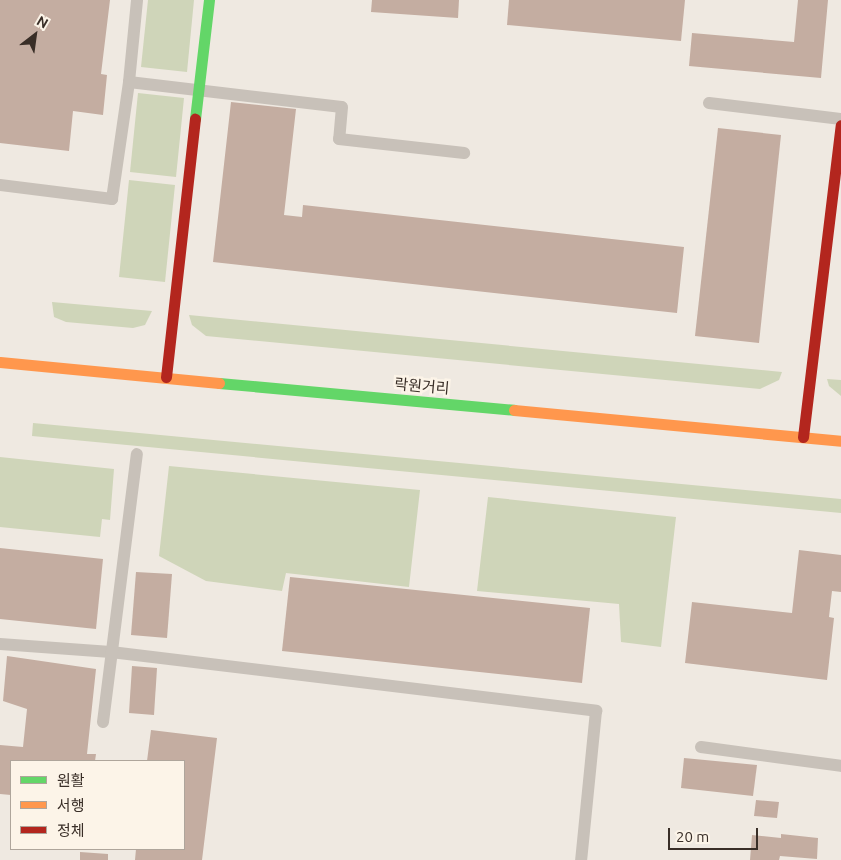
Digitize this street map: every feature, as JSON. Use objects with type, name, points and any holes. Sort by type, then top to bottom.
[{"type":"main road","points":[[166,377],[197,88],[209,0]]},
{"type":"main road","points":[[803,437],[841,125]]},
{"type":"main road","name":"락원거리","points":[[0,362],[841,441]]},
{"type":"lane","points":[[0,185],[112,199],[129,82],[137,0]]},
{"type":"lane","points":[[129,82],[197,88],[342,107],[340,139],[464,153]]},
{"type":"lane","points":[[709,103],[841,119]]},
{"type":"lane","points":[[103,722],[137,454]]},
{"type":"lane","points":[[0,644],[111,652],[596,711],[581,860]]},
{"type":"lane","points":[[701,747],[841,766]]},
{"type":"green space","points":[[148,0],[194,0],[187,72],[141,67]]},
{"type":"green space","points":[[138,93],[184,98],[176,177],[130,172]]},
{"type":"green space","points":[[129,180],[175,185],[165,282],[119,277]]},
{"type":"green space","points":[[52,302],[152,311],[145,325],[133,328],[66,322],[54,317]]},
{"type":"green space","points":[[189,315],[782,372],[779,380],[760,389],[206,336],[192,325]]},
{"type":"green space","points":[[827,379],[841,380],[841,396],[829,386]]},
{"type":"green space","points":[[33,423],[841,499],[841,513],[32,436]]},
{"type":"green space","points":[[0,457],[114,469],[110,520],[102,519],[100,537],[0,527]]},
{"type":"green space","points":[[169,466],[420,490],[409,587],[286,573],[282,591],[206,581],[159,556]]},
{"type":"green space","points":[[488,497],[676,517],[661,647],[621,642],[619,604],[477,591]]},
{"type":"building","points":[[0,0],[110,0],[101,74],[107,75],[103,115],[73,111],[69,151],[0,143]]},
{"type":"building","points":[[372,0],[459,0],[458,18],[371,12]]},
{"type":"building","points":[[509,0],[685,0],[681,41],[507,25]]},
{"type":"building","points":[[798,0],[828,0],[821,78],[689,66],[692,33],[794,42]]},
{"type":"building","points":[[231,102],[296,109],[284,215],[302,217],[303,205],[684,247],[677,313],[213,262]]},
{"type":"building","points":[[718,128],[781,135],[759,343],[695,336]]},
{"type":"building","points":[[0,548],[103,559],[96,629],[0,619]]},
{"type":"building","points":[[799,550],[841,555],[841,592],[832,591],[829,617],[834,618],[827,680],[685,663],[692,602],[792,613]]},
{"type":"building","points":[[136,572],[172,574],[167,638],[131,635]]},
{"type":"building","points":[[290,577],[590,608],[582,683],[282,651]]},
{"type":"building","points":[[7,656],[96,669],[87,754],[96,754],[95,760],[10,760],[10,795],[0,794],[0,745],[23,747],[27,709],[3,701]]},
{"type":"building","points":[[132,666],[157,668],[154,715],[129,713]]},
{"type":"building","points":[[151,730],[217,738],[202,860],[135,860],[136,850],[185,850],[185,760],[147,760]]},
{"type":"building","points":[[684,758],[757,765],[753,796],[681,788]]},
{"type":"building","points":[[756,800],[779,802],[777,818],[754,816]]},
{"type":"building","points":[[781,834],[818,838],[817,859],[780,856],[779,860],[750,860],[752,835],[781,838]]},
{"type":"building","points":[[80,852],[108,854],[108,860],[80,860]]},
{"type":"traffic: fast","points":[[195,119],[209,0]]},
{"type":"traffic: fast","points":[[219,383],[514,410]]},
{"type":"traffic: slow","points":[[0,362],[219,383]]},
{"type":"traffic: slow","points":[[514,410],[841,441]]},
{"type":"traffic: jam","points":[[166,377],[195,119]]},
{"type":"traffic: jam","points":[[803,437],[841,125]]}]
